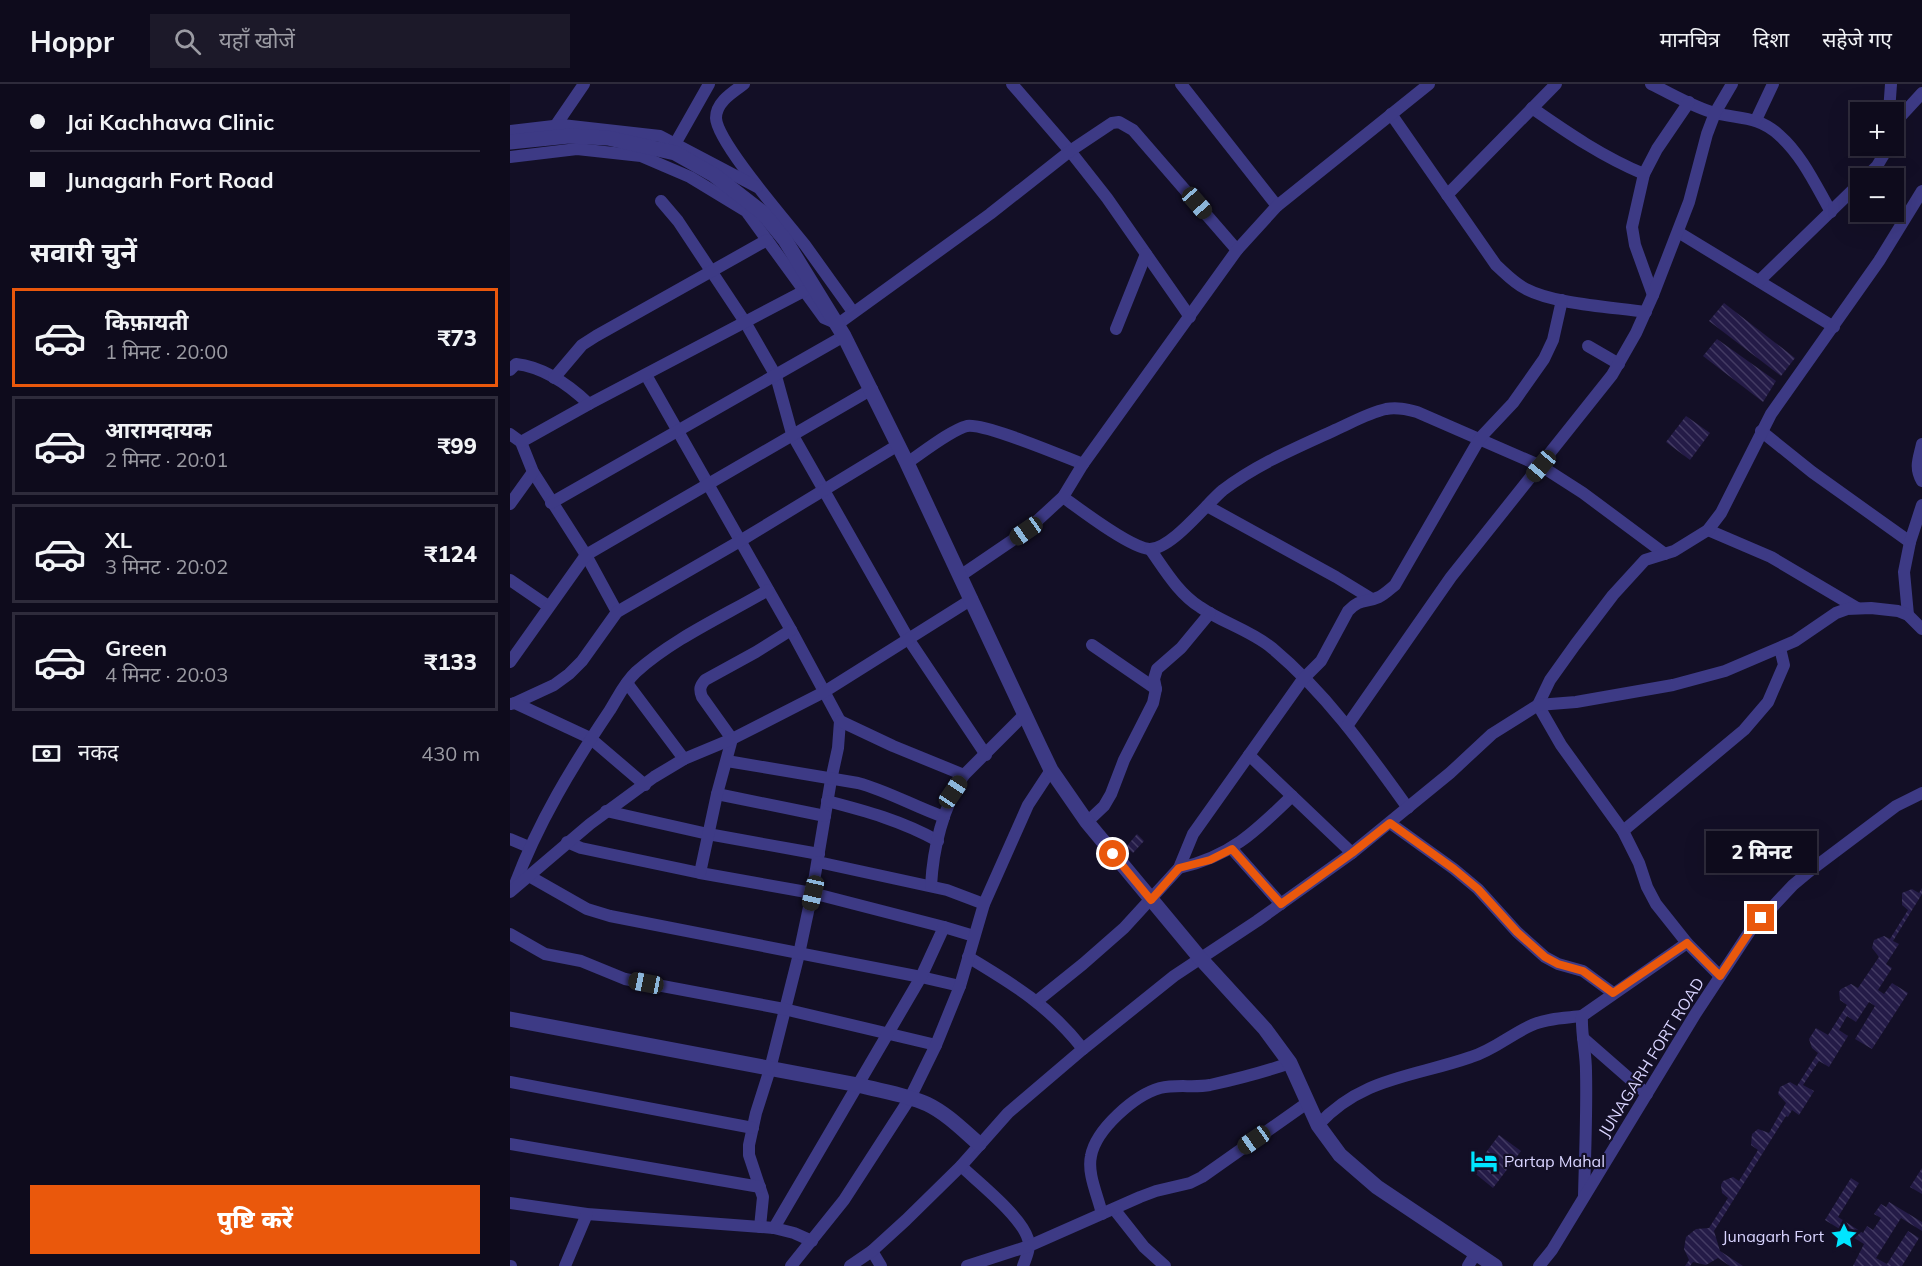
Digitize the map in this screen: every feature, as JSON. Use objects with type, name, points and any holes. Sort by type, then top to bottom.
[{"type":"street","points":[[556,125],[584,84]]},
{"type":"street","points":[[675,144],[709,84]]},
{"type":"street","points":[[1012,84],[1070,151],[1190,317]]},
{"type":"street","points":[[1181,84],[1277,206]]},
{"type":"street","points":[[960,576],[1026,531],[1063,497],[1083,464],[1237,250],[1277,206],[1428,84]]},
{"type":"street","points":[[1448,195],[1556,84]]},
{"type":"street","points":[[1651,84],[1715,113],[1756,120],[1780,135],[1793,149],[1831,212]]},
{"type":"street","points":[[1347,726],[1451,577],[1581,416],[1619,364],[1653,295],[1689,202],[1707,134],[1715,113],[1732,84]]},
{"type":"street","points":[[1756,120],[1773,84]]},
{"type":"street","points":[[1890,102],[1891,84]]},
{"type":"street","points":[[743,85],[719,107],[716,117],[720,132],[853,312]]},
{"type":"street","points":[[1904,113],[1922,93]]},
{"type":"street","points":[[1653,295],[1635,245],[1632,227],[1637,197],[1644,174],[1657,149],[1689,102]]},
{"type":"street","points":[[1532,108],[1568,134],[1616,162],[1644,174]]},
{"type":"street","points":[[1391,114],[1496,265],[1511,280],[1527,290],[1548,298],[1646,312]]},
{"type":"street","points":[[551,503],[776,376],[841,330],[853,312],[990,214],[1070,151],[1112,123],[1119,122],[1134,130],[1237,250]]},
{"type":"street","points":[[510,131],[556,125],[660,136],[761,189]]},
{"type":"street","points":[[510,142],[569,136],[608,138],[675,153],[714,175],[763,213],[784,240],[841,330],[872,389],[1051,770],[1087,822],[1200,958],[1265,1029],[1290,1063],[1318,1125],[1340,1155],[1377,1187],[1472,1260],[1495,1266]]},
{"type":"street","points":[[510,157],[577,149],[641,156],[690,177],[746,211],[824,318],[841,330]]},
{"type":"street","points":[[1538,705],[1550,680],[1575,645],[1613,596],[1645,560],[1684,546],[1708,530],[1721,513],[1761,431],[1780,400],[1879,261],[1922,191]]},
{"type":"street","points":[[1760,281],[1850,193]]},
{"type":"street","points":[[661,201],[678,221],[745,322],[776,376],[792,434],[909,640],[986,755]]},
{"type":"street","points":[[1678,232],[1834,327]]},
{"type":"street","points":[[554,378],[582,345],[767,240]]},
{"type":"street","points":[[1116,329],[1146,254]]},
{"type":"street","points":[[521,442],[804,291]]},
{"type":"street","points":[[1037,1001],[1124,928],[1179,868],[1193,834],[1303,679],[1321,661],[1348,611],[1360,601],[1380,597],[1395,585],[1480,438],[1514,403],[1544,359],[1553,340],[1562,300]]},
{"type":"street","points":[[1588,346],[1619,364]]},
{"type":"street","points":[[510,370],[516,364],[525,365],[574,390],[589,404]]},
{"type":"street","points":[[646,375],[679,430],[840,721],[838,748],[800,954],[753,1128],[749,1155],[763,1197],[760,1227]]},
{"type":"street","points":[[510,662],[586,555],[872,389]]},
{"type":"street","points":[[1063,497],[1134,544],[1150,549],[1161,546],[1173,538],[1221,492],[1246,473],[1278,456],[1384,410],[1400,408],[1417,412],[1541,466],[1583,493],[1665,554]]},
{"type":"street","points":[[907,463],[956,431],[969,426],[1000,433],[1083,464]]},
{"type":"street","points":[[1761,431],[1812,472],[1910,542]]},
{"type":"street","points":[[510,434],[521,442],[533,472],[586,555],[617,612]]},
{"type":"street","points":[[1922,444],[1917,472],[1922,481]]},
{"type":"street","points":[[513,703],[554,685],[569,674],[582,661],[617,612],[740,541],[898,445]]},
{"type":"street","points":[[510,504],[533,472]]},
{"type":"street","points":[[1908,615],[1904,572],[1910,542],[1919,521],[1922,505]]},
{"type":"street","points":[[1207,506],[1372,599]]},
{"type":"street","points":[[1708,530],[1771,557],[1857,608]]},
{"type":"street","points":[[1150,549],[1183,594],[1210,613],[1250,633],[1271,647],[1303,679],[1347,726],[1408,808]]},
{"type":"street","points":[[510,580],[548,606]]},
{"type":"street","points":[[512,890],[530,847],[590,738],[634,673],[673,644],[768,590]]},
{"type":"street","points":[[512,890],[606,811],[684,759],[732,739],[824,692],[972,599]]},
{"type":"street","points":[[850,1266],[872,1251],[906,1220],[961,1166],[1008,1113],[1083,1049],[1200,958],[1352,853],[1408,808],[1492,734],[1538,705],[1576,702],[1673,685],[1725,671],[1795,641],[1836,613],[1857,608],[1889,609],[1908,615],[1921,626]]},
{"type":"street","points":[[1087,822],[1104,806],[1111,794],[1124,760],[1153,703],[1156,689],[1154,679],[1157,669],[1181,648],[1210,613]]},
{"type":"street","points":[[700,873],[717,794],[732,739],[699,691],[700,685],[790,630]]},
{"type":"street","points":[[1092,645],[1156,689]]},
{"type":"street","points":[[1623,831],[1744,730],[1768,702],[1784,665],[1780,648]]},
{"type":"street","points":[[627,682],[684,759]]},
{"type":"street","points":[[513,703],[590,738],[645,785]]},
{"type":"street","points":[[1538,705],[1561,745],[1623,831],[1640,863],[1647,887],[1656,904],[1687,943],[1720,976]]},
{"type":"street","points":[[931,886],[932,866],[944,817],[953,792],[964,775],[1024,715]]},
{"type":"street","points":[[840,721],[964,775]]},
{"type":"street","points":[[1249,755],[1352,853]]},
{"type":"street","points":[[727,761],[831,780],[845,780],[875,788],[910,805],[944,817]]},
{"type":"street","points":[[791,1266],[844,1200],[910,1098],[936,1045],[960,986],[984,904],[1028,805],[1051,770]]},
{"type":"street","name":"JUNAGARH FORT ROAD","points":[[1539,1266],[1552,1250],[1750,931],[1793,885],[1896,806],[1922,793]]},
{"type":"street","points":[[717,794],[825,816]]},
{"type":"street","points":[[1179,868],[1210,860],[1232,849],[1292,796]]},
{"type":"street","points":[[827,801],[893,819],[938,841]]},
{"type":"street","points":[[606,811],[818,858],[931,886],[984,904]]},
{"type":"street","points":[[1390,823],[1478,889],[1517,932],[1545,957],[1558,964],[1583,971],[1613,993]]},
{"type":"street","points":[[510,839],[530,847]]},
{"type":"street","points":[[567,842],[580,848],[700,873],[813,893],[974,936]]},
{"type":"street","points":[[1232,849],[1281,904]]},
{"type":"street","points":[[529,876],[580,905],[610,916],[960,986]]},
{"type":"street","points":[[774,1228],[921,977],[944,927]]},
{"type":"street","points":[[510,934],[545,954],[581,962],[625,979],[784,1009],[889,1032],[936,1045]]},
{"type":"street","points":[[1318,1125],[1338,1105],[1367,1089],[1402,1076],[1473,1057],[1490,1050],[1532,1025],[1582,1016],[1687,943]]},
{"type":"street","points":[[968,957],[1037,1001],[1066,1027],[1083,1049]]},
{"type":"street","points":[[1582,1016],[1587,1087],[1584,1197]]},
{"type":"street","points":[[510,1019],[697,1053],[858,1085],[910,1098],[927,1104],[945,1115],[979,1144]]},
{"type":"street","points":[[1583,1038],[1647,1095]]},
{"type":"street","points":[[1165,1266],[1108,1211],[1090,1169],[1091,1156],[1102,1131],[1146,1093],[1178,1085],[1198,1087],[1211,1085],[1290,1063]]},
{"type":"street","points":[[510,1082],[753,1128]]},
{"type":"street","points":[[967,1266],[1029,1246],[1156,1191],[1190,1183],[1202,1177],[1307,1102]]},
{"type":"street","points":[[510,1144],[760,1187]]},
{"type":"street","points":[[961,1166],[1001,1202],[1025,1232],[1029,1246],[1023,1266]]},
{"type":"street","points":[[510,1203],[587,1214],[774,1228],[812,1241]]},
{"type":"street","points":[[565,1266],[587,1214]]},
{"type":"street","points":[[872,1251],[881,1266]]},
{"type":"building","points":[[1724,303],[1795,358],[1781,376],[1709,321]]},
{"type":"building","points":[[1717,339],[1776,381],[1763,402],[1703,356]]},
{"type":"building","points":[[1686,416],[1710,433],[1690,460],[1666,442]]},
{"type":"building","points":[[1137,834],[1144,841],[1133,853],[1126,847]]},
{"type":"building","points":[[1922,888],[1922,894],[1893,941],[1899,944],[1886,964],[1892,968],[1878,990],[1884,994],[1892,983],[1908,993],[1872,1049],[1855,1039],[1875,1006],[1869,1002],[1856,1022],[1847,1016],[1839,1030],[1848,1036],[1829,1067],[1819,1061],[1803,1085],[1814,1091],[1799,1115],[1792,1110],[1788,1117],[1786,1116],[1714,1231],[1720,1251],[1743,1266],[1730,1266],[1718,1258],[1706,1265],[1693,1262],[1690,1266],[1685,1266],[1689,1260],[1684,1249],[1686,1237],[1696,1229],[1709,1228],[1728,1198],[1722,1193],[1723,1181],[1733,1177],[1739,1181],[1758,1150],[1751,1145],[1752,1134],[1758,1129],[1769,1133],[1786,1103],[1778,1094],[1780,1087],[1790,1082],[1797,1086],[1818,1053],[1812,1048],[1809,1039],[1816,1028],[1828,1035],[1847,1005],[1840,1000],[1839,992],[1851,984],[1858,988],[1879,957],[1872,948],[1874,940],[1884,936],[1890,939],[1908,910],[1902,905],[1902,893],[1912,889],[1919,893]]},
{"type":"building","points":[[1499,1135],[1521,1151],[1493,1188],[1472,1171]]},
{"type":"building","points":[[1922,1168],[1922,1194],[1910,1187]]},
{"type":"building","points":[[1851,1178],[1859,1183],[1838,1217],[1863,1233],[1867,1226],[1873,1230],[1881,1218],[1874,1214],[1881,1204],[1886,1207],[1889,1202],[1922,1222],[1922,1231],[1901,1218],[1876,1258],[1887,1264],[1908,1231],[1919,1238],[1902,1266],[1853,1266],[1864,1244],[1825,1220]]},
{"type":"place","name":"Partap Mahal","points":[[1484,1161]]},
{"type":"place","name":"Junagarh Fort","points":[[1844,1236]]},
{"type":"route","points":[[1113,854],[1151,900],[1179,868],[1210,860],[1232,849],[1281,904],[1390,823],[1478,889],[1517,932],[1545,957],[1558,964],[1583,971],[1613,993],[1687,943],[1720,976],[1761,918]]}]
